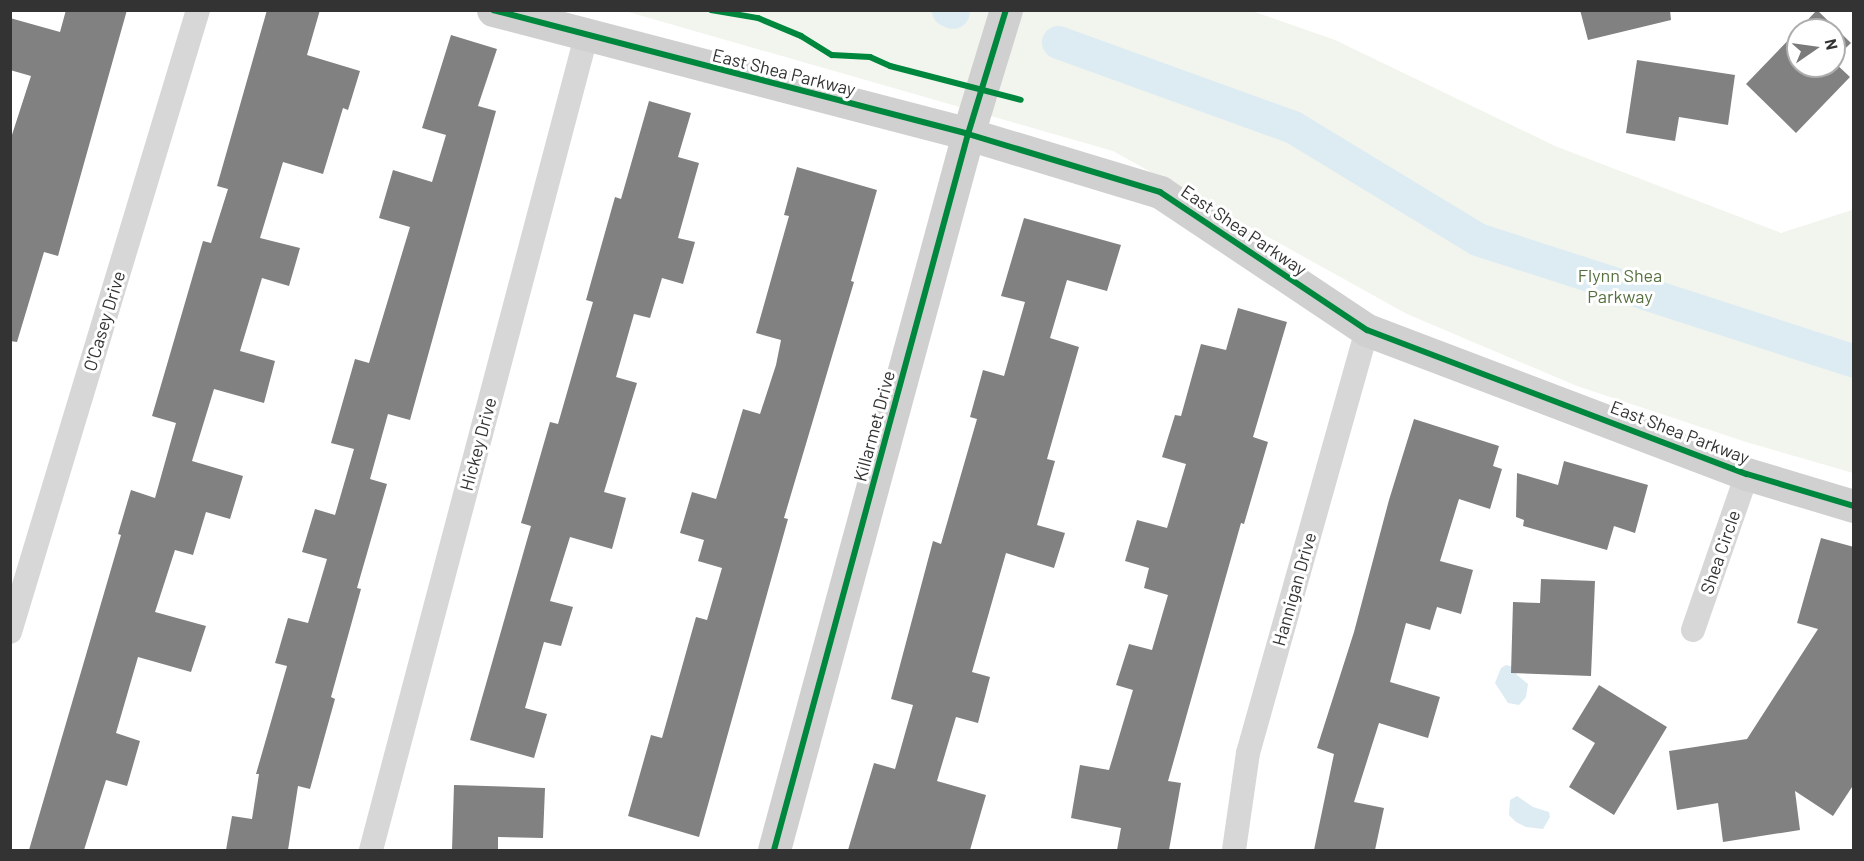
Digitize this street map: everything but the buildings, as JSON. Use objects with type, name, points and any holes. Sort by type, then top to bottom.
[{"type":"street","name":"O'Casey Drive","points":[[10,632],[198,10]]},
{"type":"street","name":"East Shea Parkway","points":[[493,10],[586,37],[968,134],[1160,192],[1367,330],[1747,474],[1854,506]]},
{"type":"street","name":"Killarmet Drive","points":[[774,850],[968,134],[1006,10]]},
{"type":"street","name":"Hickey Drive","points":[[371,850],[586,37]]},
{"type":"street","name":"Hannigan Drive","points":[[1234,850],[1248,753],[1367,330]]},
{"type":"street","name":"Shea Circle","points":[[1693,630],[1747,474]]},
{"type":"green space","name":"Flynn Shea Parkway","points":[[625,11],[1252,11],[1335,40],[1555,146],[1781,233],[1852,210],[1853,206],[1853,473],[1746,442],[1577,386],[1407,314],[1113,151]]},
{"type":"shaded area","points":[[1506,665],[1514,667],[1517,675],[1528,684],[1526,697],[1519,705],[1508,703],[1495,683],[1501,668]]},
{"type":"shaded area","points":[[1517,796],[1533,807],[1549,812],[1550,817],[1543,829],[1526,827],[1509,815],[1510,800]]},
{"type":"waterway","points":[[948,10],[953,12]]},
{"type":"waterway","points":[[1058,42],[1293,127],[1477,239],[1854,361]]},
{"type":"cycle path","points":[[493,10],[968,134],[1160,192],[1367,330],[1747,474],[1854,506]]},
{"type":"cycle path","points":[[711,10],[758,18],[801,36],[832,55],[870,57],[890,66],[1021,100]]},
{"type":"cycle path","points":[[774,850],[968,134],[1006,10]]}]
